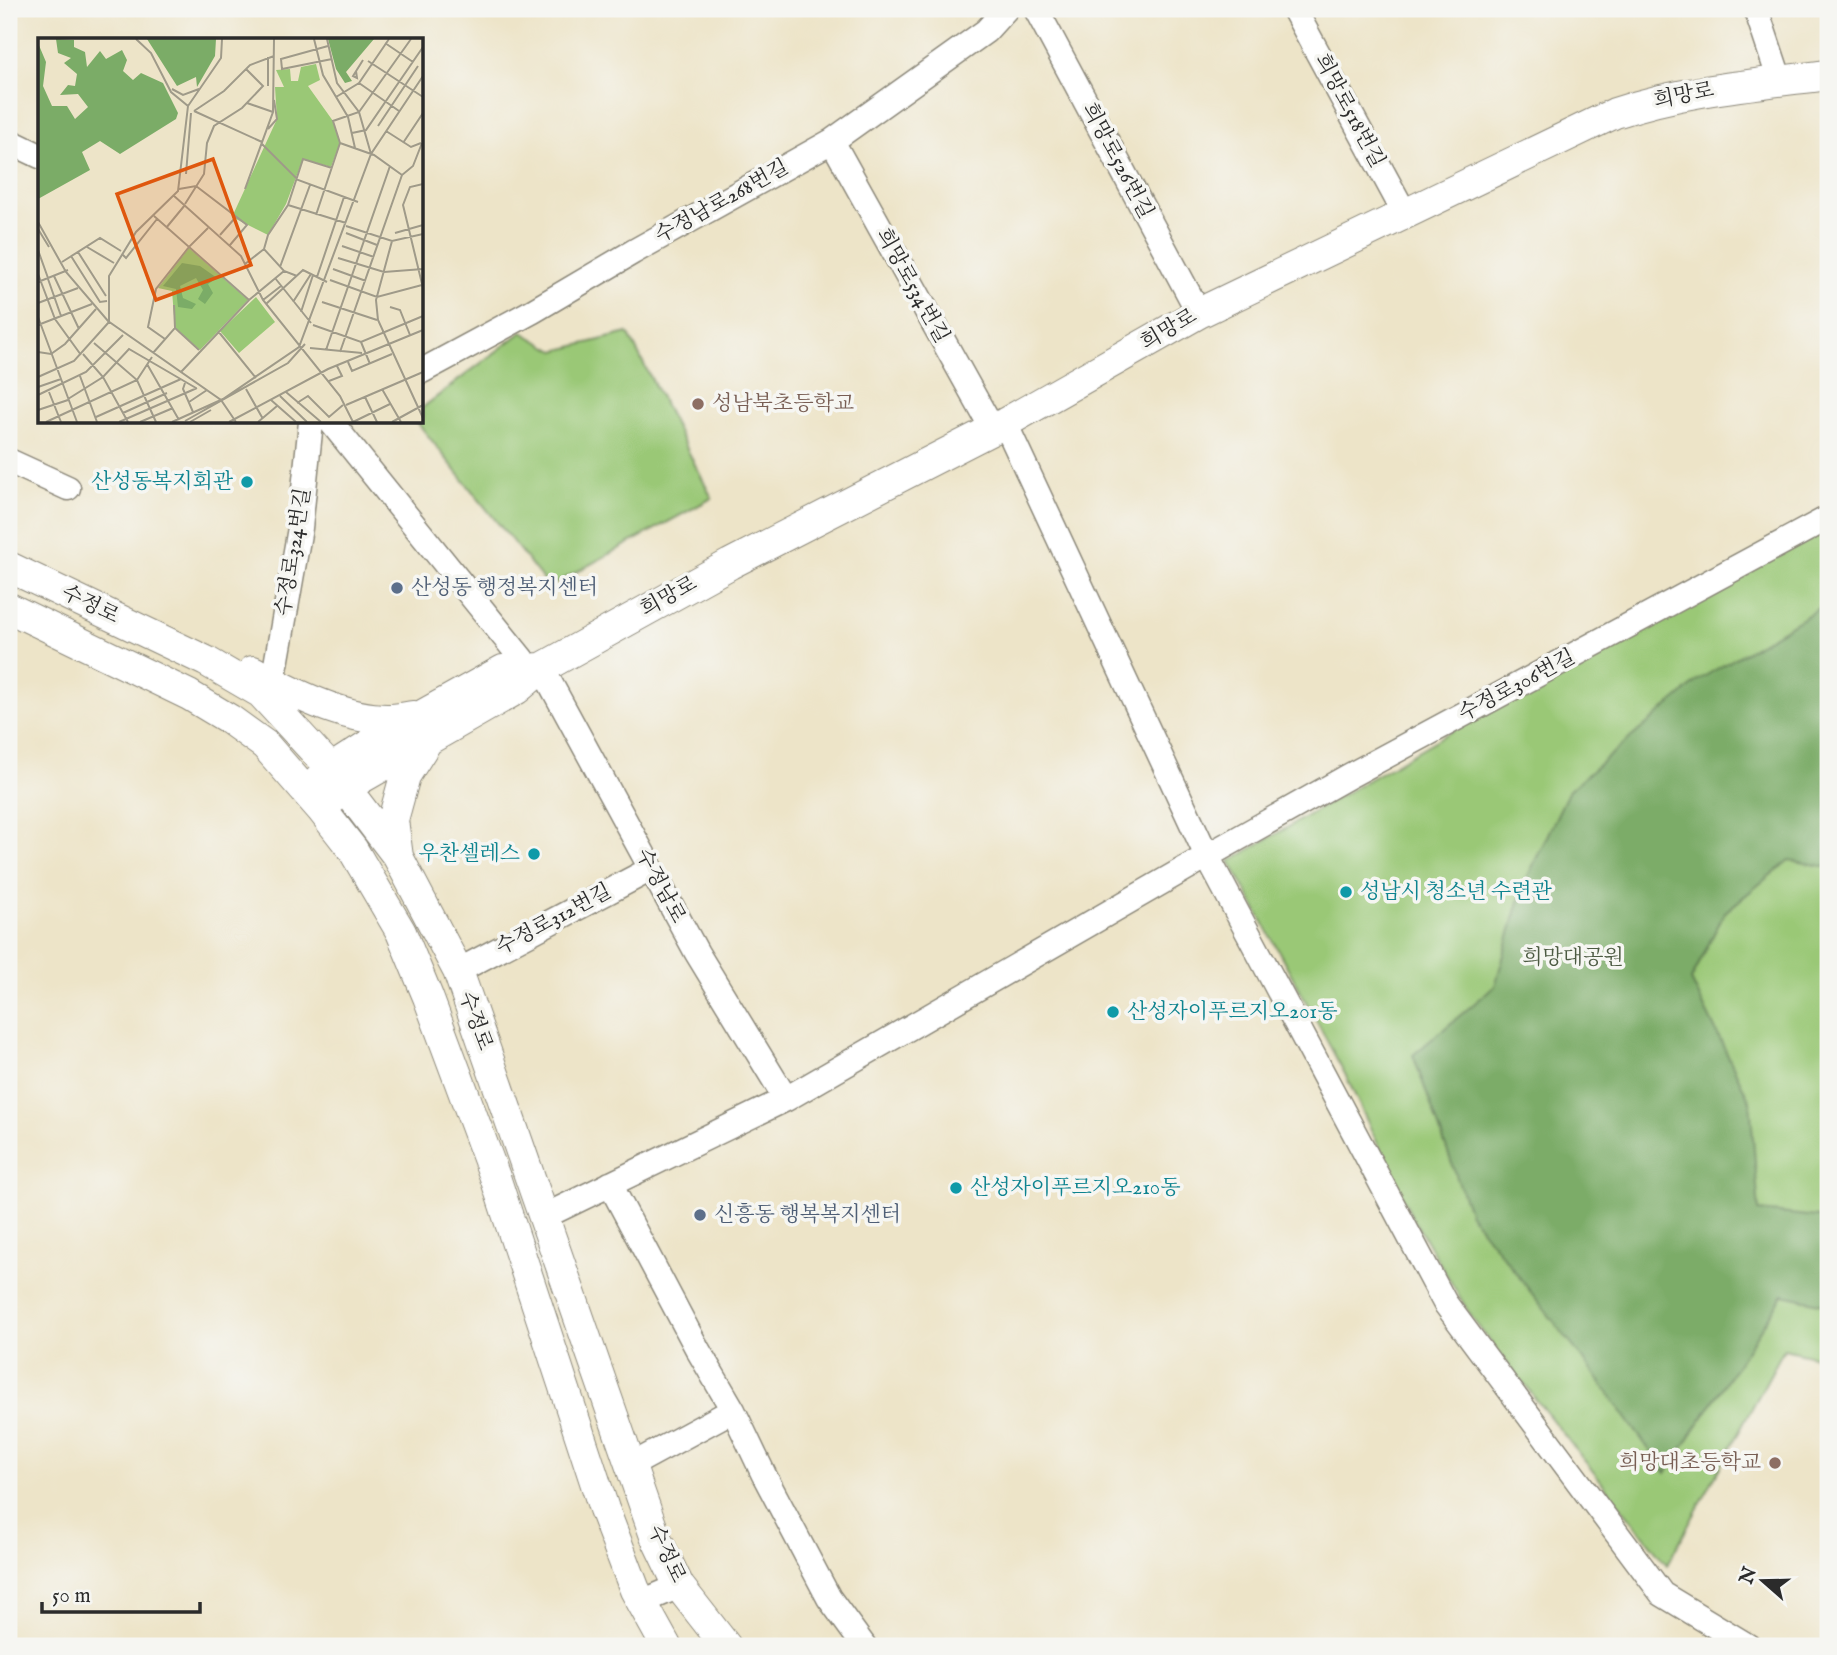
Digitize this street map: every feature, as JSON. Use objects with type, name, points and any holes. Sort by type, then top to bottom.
[{"type":"main road","name":"희망로","points":[[314,800],[338,778],[424,728],[517,689],[536,669],[730,564],[999,427],[1199,313],[1404,212],[1615,113],[1640,104],[1698,91],[1828,75]]},
{"type":"main road","name":"수정로","points":[[9,567],[185,652],[261,693],[338,778],[398,857],[458,971],[655,1536],[679,1586],[726,1646]]},
{"type":"main road","name":"수정로","points":[[9,608],[189,695],[219,713],[265,746],[314,800],[353,850],[401,932],[428,997],[495,1177],[604,1509],[642,1602],[666,1646]]},
{"type":"main road","points":[[185,652],[235,660],[273,682],[343,712],[424,728],[405,776],[393,820],[398,857]]},
{"type":"street","name":"수정남로268번길","points":[[424,370],[832,141],[986,31],[1006,9]]},
{"type":"street","name":"희망로526번길","points":[[1036,9],[1199,313]]},
{"type":"street","name":"희망로518번길","points":[[1294,9],[1404,212]]},
{"type":"street","points":[[1756,9],[1780,81]]},
{"type":"street","points":[[9,141],[38,155]]},
{"type":"street","name":"희망로534번길","points":[[832,141],[999,427],[1207,856],[1445,1303],[1662,1594],[1748,1646]]},
{"type":"street","name":"수정로324번길","points":[[273,682],[300,528],[311,424]]},
{"type":"street","name":"수정남로","points":[[333,424],[536,669],[697,953],[786,1099]]},
{"type":"street","points":[[9,461],[68,488]]},
{"type":"street","name":"수정로306번길","points":[[545,1216],[786,1099],[1349,776],[1828,518]]},
{"type":"street","name":"수정로312번길","points":[[458,971],[651,869]]},
{"type":"street","points":[[610,1184],[733,1410],[829,1598],[864,1646]]},
{"type":"street","points":[[630,1466],[733,1410]]},
{"type":"street","points":[[642,1602],[679,1586]]},
{"type":"green space","points":[[522,332],[555,351],[628,333],[712,498],[549,587],[419,424],[424,424],[424,406]]},
{"type":"green space","name":"희망대공원","points":[[1828,527],[1828,1360],[1784,1349],[1667,1565],[1474,1321],[1412,1217],[1345,1074],[1230,861],[1460,726]]},
{"type":"green space","points":[[1828,603],[1828,867],[1789,860],[1724,913],[1691,980],[1750,1101],[1759,1211],[1828,1218],[1828,1305],[1783,1295],[1666,1473],[1593,1372],[1470,1214],[1413,1055],[1495,986],[1524,884],[1569,790],[1700,679]]},
{"type":"place","name":"성남북초등학교","points":[[698,404]]},
{"type":"place","name":"산성동복지회관","points":[[247,482]]},
{"type":"place","name":"산성동 행정복지센터","points":[[397,588]]},
{"type":"place","name":"우찬셀레스","points":[[534,854]]},
{"type":"place","name":"성남시 청소년 수련관","points":[[1346,892]]},
{"type":"place","name":"산성자이푸르지오201동","points":[[1113,1012]]},
{"type":"place","name":"산성자이푸르지오210동","points":[[956,1188]]},
{"type":"place","name":"신흥동 행복복지센터","points":[[700,1215]]},
{"type":"place","name":"희망대초등학교","points":[[1775,1463]]}]
